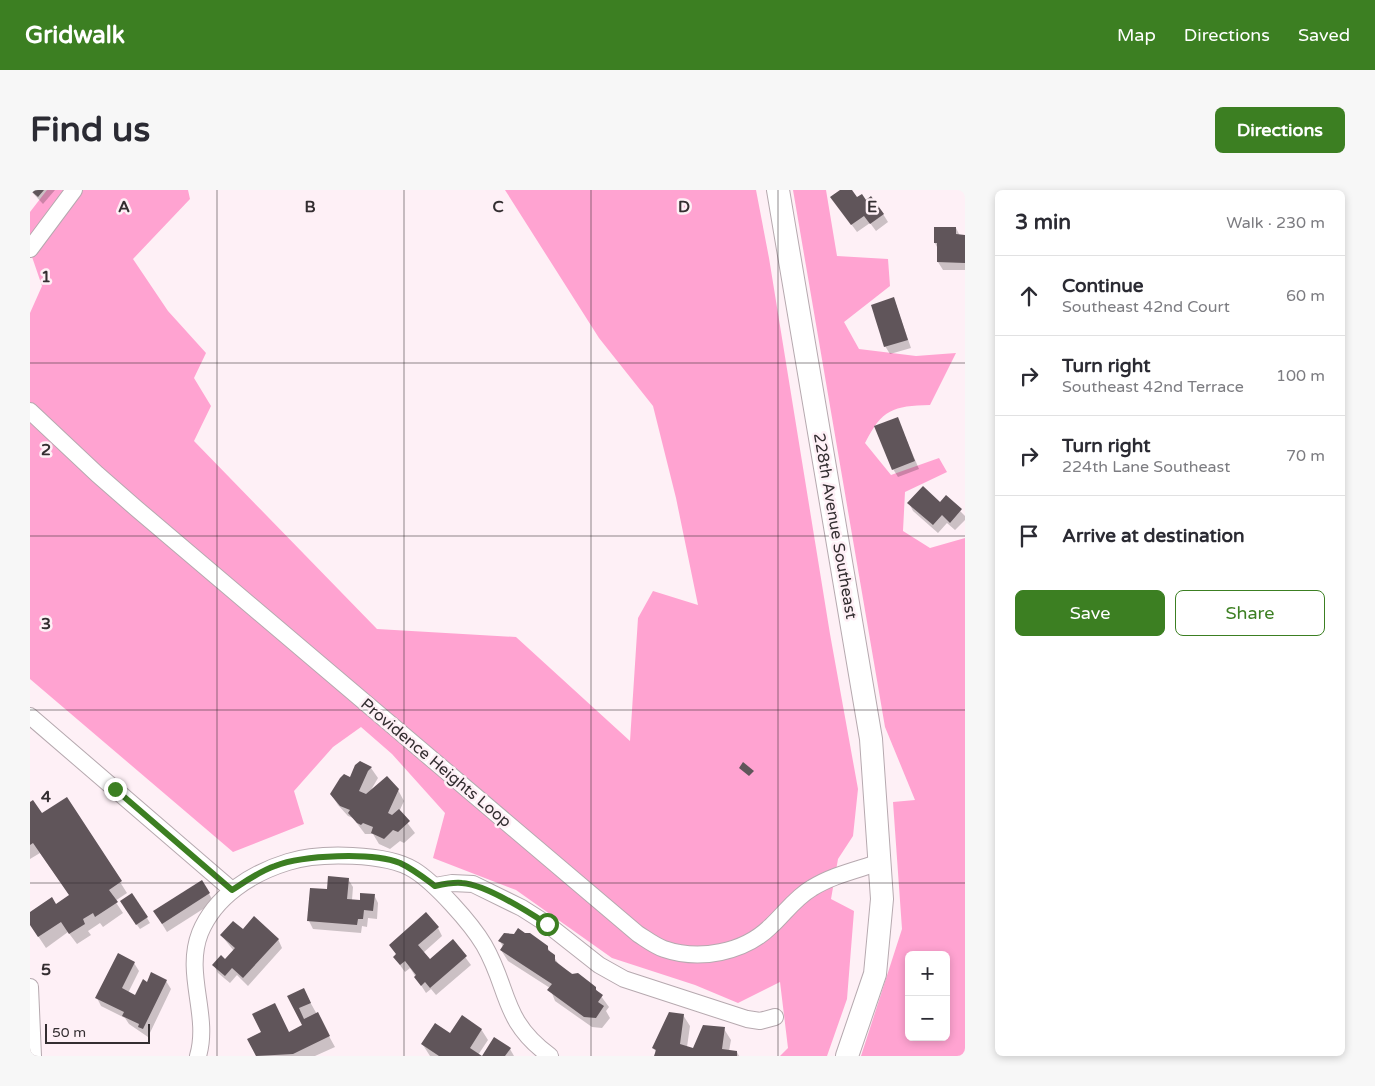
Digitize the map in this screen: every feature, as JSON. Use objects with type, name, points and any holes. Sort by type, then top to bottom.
[{"type":"main road","name":"228th Avenue Southeast","points":[[778,190],[871,740],[882,899],[875,974],[847,1056]]},
{"type":"street","points":[[30,249],[74,190]]},
{"type":"street","name":"Providence Heights Loop","points":[[30,411],[96,474],[638,934],[663,949],[684,954],[706,955],[743,944],[770,927],[793,902],[812,888],[831,878],[880,862]]},
{"type":"street","points":[[30,716],[232,890]]},
{"type":"street","points":[[198,1056],[202,1031],[194,972],[196,949],[207,919],[232,890],[274,866],[293,860],[316,857],[348,857],[397,862],[414,870],[435,886],[483,944],[503,994],[520,1029],[550,1056]]},
{"type":"street","points":[[435,886],[452,883],[473,884],[514,904],[547,924],[579,947],[599,966],[624,980],[747,1019],[760,1021],[775,1017]]},
{"type":"street","points":[[30,987],[33,1056]]},
{"type":"shaded area","points":[[47,190],[188,190],[190,199],[133,259],[168,311],[206,353],[194,378],[211,406],[194,441],[377,629],[516,637],[630,741],[638,618],[653,591],[698,605],[676,498],[653,406],[599,338],[505,190],[756,190],[769,258],[830,634],[858,789],[853,836],[838,859],[831,899],[854,911],[847,999],[827,1056],[780,1056],[788,1048],[780,982],[738,1003],[695,985],[612,958],[516,890],[433,858],[445,813],[392,754],[361,727],[333,747],[294,791],[304,824],[233,852],[30,679],[30,313],[42,286],[30,251],[30,212]]},
{"type":"shaded area","points":[[793,190],[826,190],[837,256],[888,259],[890,286],[844,322],[859,349],[916,356],[956,353],[930,405],[898,408],[883,416],[865,443],[891,475],[939,458],[947,472],[905,492],[903,531],[930,548],[965,538],[965,1056],[861,1056],[902,929],[893,802],[915,800],[885,727]]},
{"type":"building","points":[[30,190],[44,190],[38,197]]},
{"type":"building","points":[[840,190],[852,190],[857,197],[862,194],[866,200],[871,196],[884,214],[870,224],[864,216],[851,225],[830,197]]},
{"type":"building","points":[[934,227],[956,227],[956,234],[965,235],[965,263],[937,262],[937,243],[934,243]]},
{"type":"building","points":[[894,297],[908,340],[884,347],[871,305]]},
{"type":"building","points":[[898,417],[915,461],[892,470],[874,426]]},
{"type":"building","points":[[923,486],[940,502],[946,495],[962,509],[950,523],[942,515],[933,525],[907,503]]},
{"type":"building","points":[[360,761],[372,767],[368,771],[359,791],[366,794],[387,776],[399,789],[388,813],[392,815],[399,809],[410,821],[398,832],[393,830],[384,839],[371,833],[373,827],[357,823],[348,813],[350,810],[340,806],[330,794],[344,774],[350,777],[355,765]]},
{"type":"building","points":[[743,762],[754,771],[749,776],[739,768]]},
{"type":"building","points":[[67,797],[122,881],[109,890],[118,902],[95,917],[93,913],[83,919],[85,924],[69,934],[61,922],[38,937],[30,925],[30,912],[52,897],[56,904],[69,895],[33,843],[30,845],[30,802],[33,800],[42,813]]},
{"type":"building","points":[[328,876],[349,878],[347,899],[360,900],[360,893],[375,894],[373,911],[364,910],[363,919],[358,919],[357,925],[307,921],[310,888],[327,889]]},
{"type":"building","points":[[202,880],[210,893],[162,924],[153,911]]},
{"type":"building","points":[[132,893],[148,917],[136,925],[120,901]]},
{"type":"building","points":[[426,912],[439,927],[418,945],[430,959],[453,939],[467,956],[430,988],[425,982],[421,986],[414,977],[416,975],[405,961],[400,965],[393,957],[396,954],[389,945]]},
{"type":"building","points":[[254,916],[279,939],[243,978],[232,968],[225,976],[212,965],[221,955],[225,959],[235,948],[220,935],[233,921],[243,929]]},
{"type":"building","points":[[518,928],[525,933],[530,933],[548,946],[548,950],[555,955],[555,961],[572,974],[578,973],[603,995],[598,1002],[604,1006],[596,1018],[584,1017],[547,990],[552,984],[500,950],[504,944],[498,941],[504,933],[514,934]]},
{"type":"building","points":[[118,953],[135,962],[122,988],[135,995],[143,979],[147,982],[151,972],[167,980],[143,1029],[138,1027],[139,1024],[122,1016],[124,1012],[95,998]]},
{"type":"building","points":[[304,988],[311,1003],[299,1008],[304,1019],[318,1012],[330,1036],[293,1054],[256,1056],[247,1039],[261,1032],[252,1014],[275,1003],[289,1032],[302,1025],[287,996]]},
{"type":"building","points":[[669,1012],[684,1014],[680,1044],[693,1048],[703,1025],[725,1027],[722,1049],[737,1051],[737,1056],[654,1056],[656,1050],[652,1048]]},
{"type":"building","points":[[462,1015],[482,1029],[470,1048],[482,1056],[439,1056],[421,1044],[435,1023],[450,1033]]},
{"type":"building","points":[[494,1037],[511,1048],[505,1056],[482,1056]]},
{"type":"route","points":[[115,789],[232,890],[274,866],[293,860],[316,857],[376,859],[397,862],[414,870],[435,886],[463,882],[473,884],[522,908],[547,924]]}]
